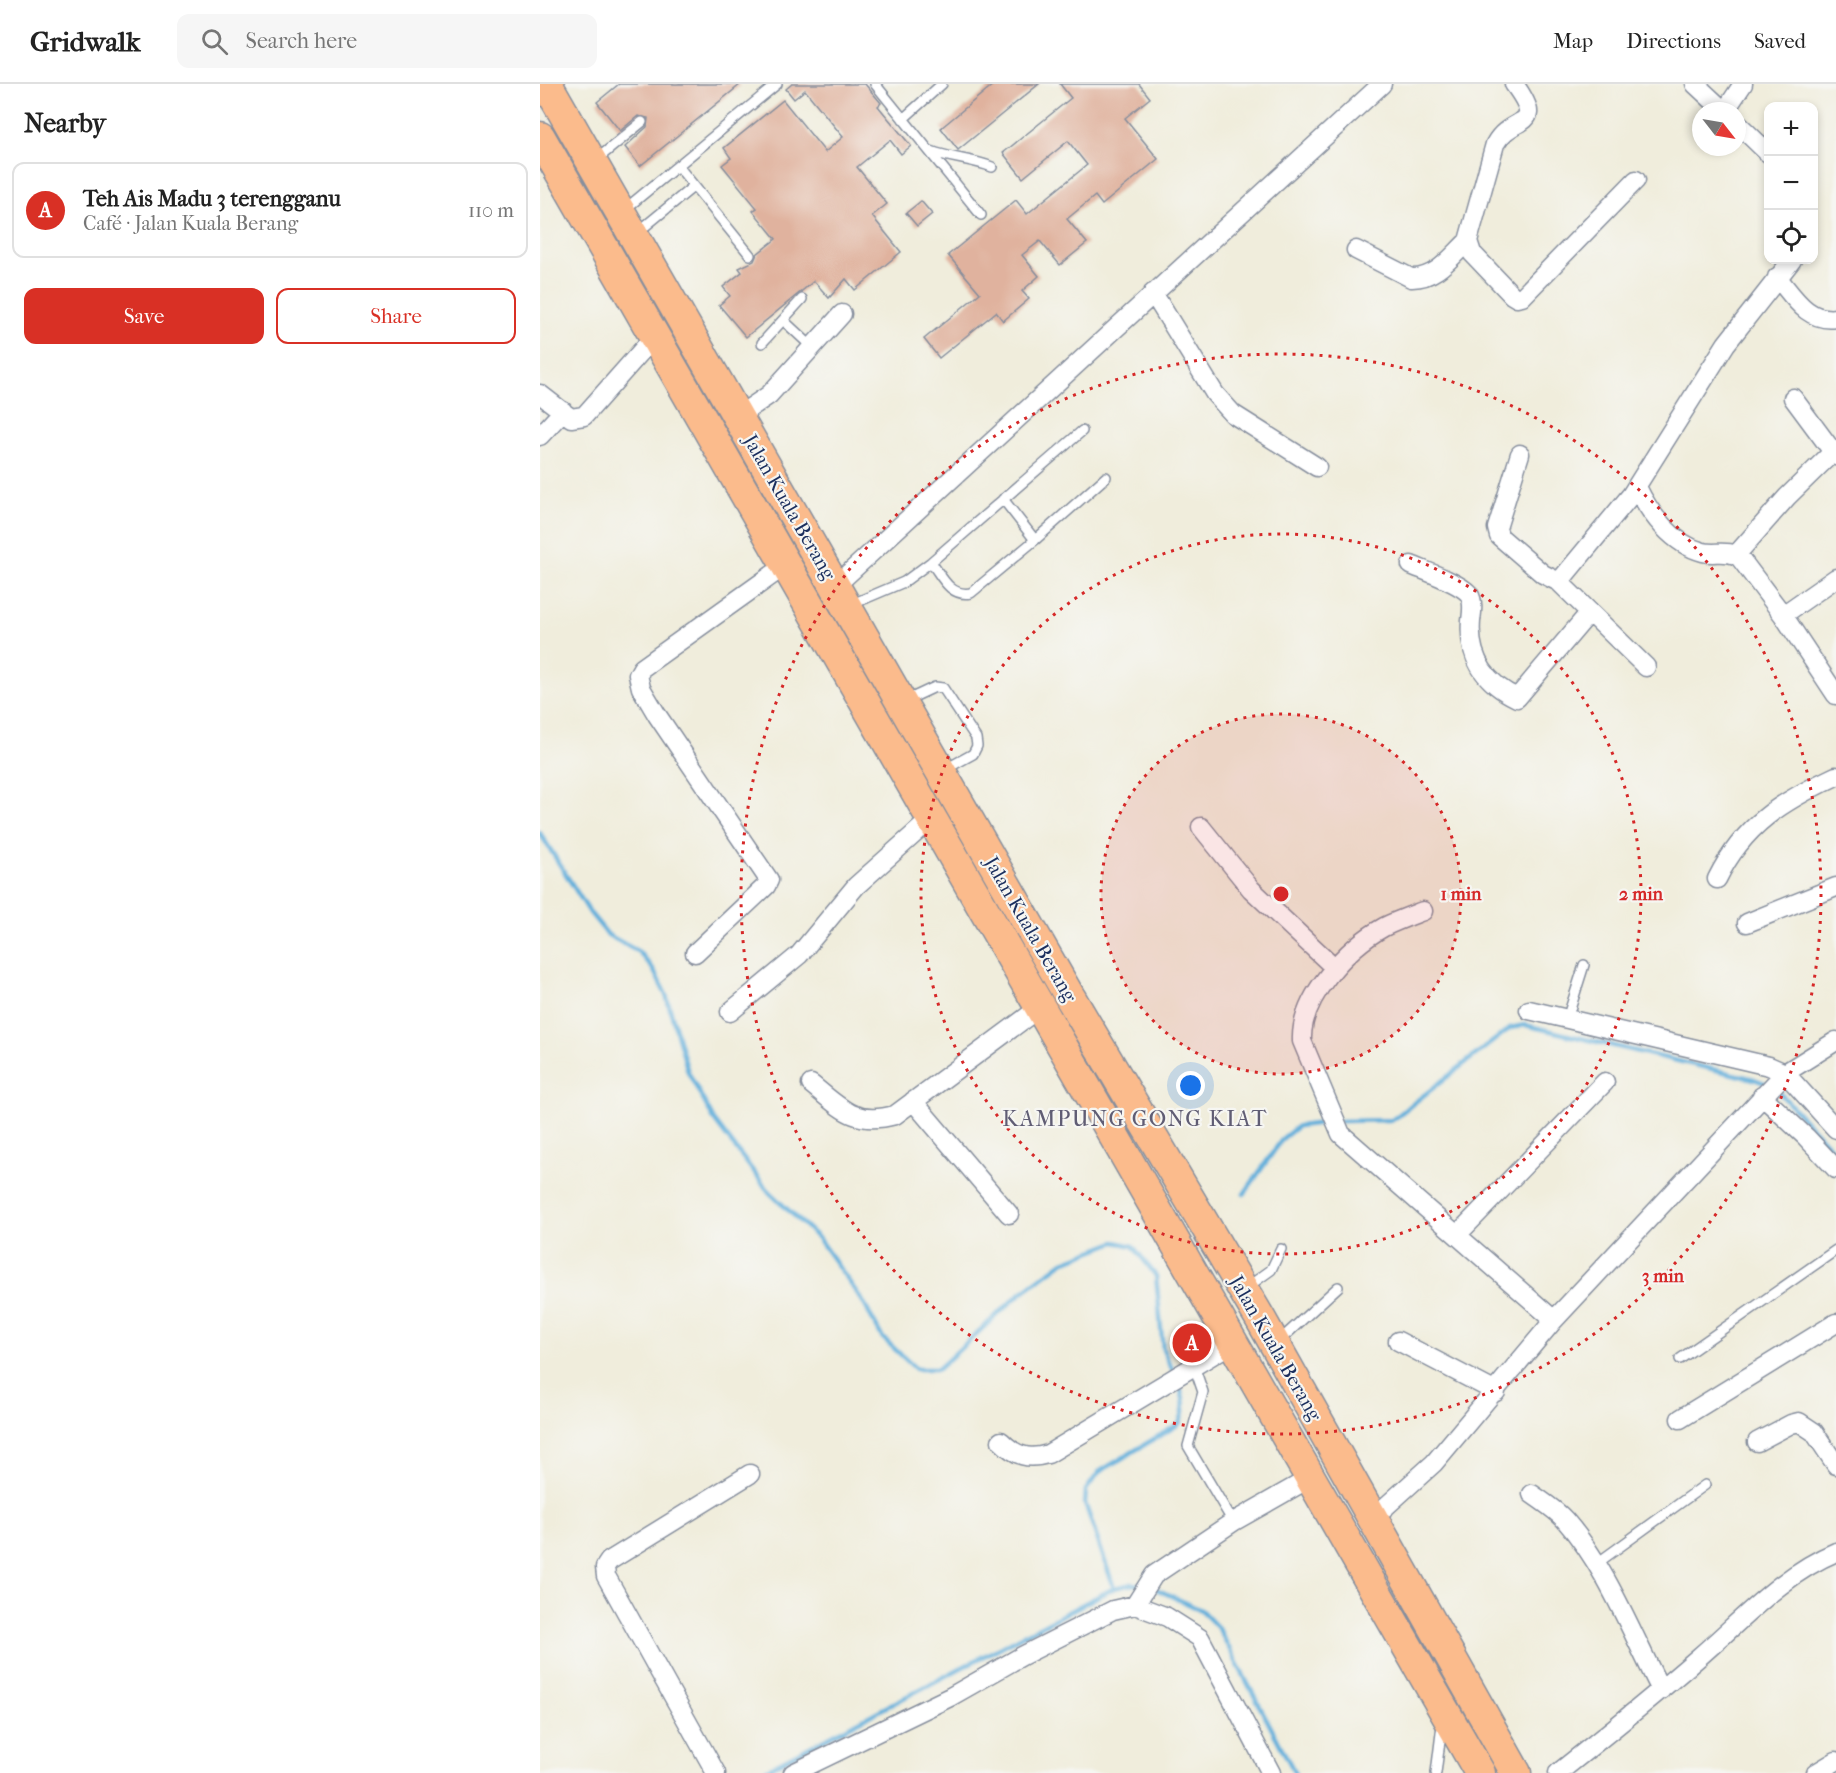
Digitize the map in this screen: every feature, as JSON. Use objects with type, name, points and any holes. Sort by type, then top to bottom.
[{"type":"highway","name":"Jalan Kuala Berang","points":[[547,84],[903,702],[1067,992],[1244,1290],[1516,1773]]},
{"type":"highway","name":"Jalan Kuala Berang","points":[[540,137],[553,169],[654,337],[786,565],[1480,1773]]},
{"type":"highway","points":[[931,819],[946,806],[944,774]]},
{"type":"street","points":[[1356,250],[1411,278],[1421,279],[1443,265],[1468,241],[1495,144],[1500,135],[1525,120],[1529,112],[1527,102],[1514,84]]},
{"type":"street","points":[[1695,84],[1714,102]]},
{"type":"street","points":[[1730,102],[1743,84]]},
{"type":"street","points":[[842,596],[1153,293],[1374,87]]},
{"type":"street","points":[[1746,132],[1764,149]]},
{"type":"street","points":[[1468,241],[1472,253],[1512,295],[1517,298],[1522,297],[1636,180]]},
{"type":"street","points":[[1559,582],[1637,487],[1726,344],[1788,264]]},
{"type":"street","points":[[1777,277],[1805,310],[1823,319],[1836,318]]},
{"type":"street","points":[[1153,293],[1215,394],[1233,414],[1317,467]]},
{"type":"street","points":[[738,416],[769,395],[842,314]]},
{"type":"street","points":[[540,394],[571,418],[578,419],[591,411],[654,337]]},
{"type":"street","points":[[1736,555],[1787,497],[1835,454],[1792,398]]},
{"type":"street","points":[[540,436],[563,411]]},
{"type":"street","points":[[1520,454],[1497,528],[1498,537],[1543,574],[1559,582],[1646,667]]},
{"type":"street","points":[[1637,487],[1649,511],[1670,532],[1690,547],[1704,553],[1736,555],[1782,615],[1836,695]]},
{"type":"street","points":[[695,953],[736,917],[769,880],[657,715],[641,688],[638,675],[642,668],[786,565]]},
{"type":"street","points":[[1411,565],[1461,588],[1469,595],[1472,605],[1472,646],[1478,667],[1493,683],[1517,698],[1590,612]]},
{"type":"street","points":[[1782,615],[1836,578]]},
{"type":"street","points":[[1717,879],[1737,846],[1761,818],[1836,776]]},
{"type":"street","points":[[730,1012],[799,955],[856,886],[931,819]]},
{"type":"street","points":[[1201,827],[1251,889],[1334,967]]},
{"type":"street","points":[[1747,923],[1836,887]]},
{"type":"street","points":[[1423,911],[1383,927],[1334,967],[1302,1026],[1302,1041],[1341,1134],[1554,1320]]},
{"type":"street","points":[[811,1084],[849,1114],[866,1120],[895,1115],[1039,1008]]},
{"type":"street","points":[[1529,1010],[1769,1066],[1836,1129]]},
{"type":"street","points":[[1373,1518],[1434,1463],[1497,1392],[1554,1320],[1764,1094],[1782,1076],[1836,1041]]},
{"type":"street","points":[[1457,1235],[1605,1082]]},
{"type":"street","points":[[1764,1094],[1836,1169]]},
{"type":"street","points":[[913,1101],[1009,1214]]},
{"type":"street","points":[[1680,1419],[1836,1323]]},
{"type":"street","points":[[1398,1341],[1497,1392]]},
{"type":"street","points":[[1001,1442],[1022,1457],[1036,1458],[1048,1454],[1234,1342]]},
{"type":"street","points":[[1757,1442],[1799,1422],[1814,1432],[1836,1465]]},
{"type":"street","points":[[716,1773],[606,1576],[605,1567],[609,1561],[750,1474]]},
{"type":"street","points":[[793,1773],[950,1697],[1022,1656],[1113,1610],[1136,1601],[1154,1575],[1233,1522],[1312,1477]]},
{"type":"street","points":[[1532,1494],[1563,1518],[1596,1564],[1661,1690]]},
{"type":"street","points":[[1558,1773],[1661,1690],[1783,1584],[1818,1560],[1836,1552]]},
{"type":"street","points":[[1136,1601],[1185,1626],[1200,1638],[1267,1771]]},
{"type":"street","points":[[1816,1773],[1836,1761]]},
{"type":"lane","points":[[875,84],[981,215]]},
{"type":"lane","points":[[903,119],[942,84]]},
{"type":"lane","points":[[627,224],[678,166],[773,85]]},
{"type":"lane","points":[[592,164],[642,122]]},
{"type":"lane","points":[[929,150],[957,160],[977,161],[992,167]]},
{"type":"lane","points":[[678,166],[750,255]]},
{"type":"lane","points":[[627,224],[694,186]]},
{"type":"lane","points":[[762,343],[802,299]]},
{"type":"lane","points":[[783,320],[812,347]]},
{"type":"lane","points":[[842,596],[904,582],[931,562],[1082,432]]},
{"type":"lane","points":[[931,562],[953,591],[961,595],[971,593],[1106,477]]},
{"type":"lane","points":[[1004,499],[1035,540]]},
{"type":"lane","points":[[903,702],[927,690],[943,688],[976,738],[978,746],[973,754],[944,774]]},
{"type":"lane","points":[[1567,1019],[1584,966]]},
{"type":"lane","points":[[1244,1290],[1271,1270],[1281,1249]]},
{"type":"lane","points":[[1680,1359],[1836,1250]]},
{"type":"lane","points":[[1275,1345],[1338,1287]]},
{"type":"lane","points":[[1188,1370],[1203,1392],[1188,1446],[1233,1522]]},
{"type":"lane","points":[[1596,1564],[1705,1485]]},
{"type":"lane","points":[[1436,1773],[1444,1711]]},
{"type":"building","points":[[619,84],[741,84],[640,166],[625,147],[647,127],[648,118],[638,116],[620,131],[597,102]]},
{"type":"building","points":[[792,84],[865,84],[881,103],[878,106],[911,146],[901,154],[890,140],[857,167],[887,204],[872,216],[901,252],[855,290],[846,279],[829,298],[814,281],[746,337],[719,305],[730,296],[723,287],[742,272],[739,268],[754,261],[757,254],[776,239],[753,211],[757,208],[722,165],[731,158],[724,148],[783,100],[825,152],[843,137],[805,90],[794,99],[786,89]]},
{"type":"building","points":[[994,84],[1039,84],[958,150],[941,128]]},
{"type":"building","points":[[1060,84],[1139,84],[1150,98],[1125,118],[1158,159],[1102,205],[1095,196],[1067,219],[1087,243],[1060,265],[1040,241],[1022,255],[1039,276],[1022,291],[1029,299],[1003,321],[996,312],[939,358],[924,339],[980,293],[948,255],[1016,200],[1027,214],[1087,165],[1068,141],[1023,178],[1003,153],[1071,98]]},
{"type":"building","points":[[921,201],[932,214],[917,226],[906,213]]},
{"type":"building","points":[[1193,1327],[1205,1346],[1190,1355],[1178,1337]]},
{"type":"waterway","points":[[540,833],[590,913],[608,935],[639,952],[653,969],[666,995],[688,1072],[714,1120],[769,1192],[818,1238],[862,1300],[882,1337],[916,1369],[938,1369],[1021,1293],[1063,1262],[1115,1242],[1133,1246],[1156,1276],[1163,1350],[1174,1373]]},
{"type":"waterway","points":[[1340,1121],[1392,1120],[1510,1028],[1525,1025],[1767,1084]]},
{"type":"waterway","points":[[1777,1090],[1836,1154]]},
{"type":"waterway","points":[[1244,1194],[1283,1138],[1298,1126],[1332,1122]]},
{"type":"waterway","points":[[1114,1588],[1085,1503],[1086,1490],[1099,1472],[1179,1424],[1184,1402],[1177,1380]]},
{"type":"waterway","points":[[760,1773],[1114,1588],[1132,1584],[1141,1585]]},
{"type":"waterway","points":[[1152,1587],[1201,1610],[1219,1629],[1295,1773]]},
{"type":"place","name":"Teh Ais Madu 3 terengganu","points":[[1192,1343]]},
{"type":"district","name":"KAMPUNG GONG KIAT","points":[[1135,1118]]}]
